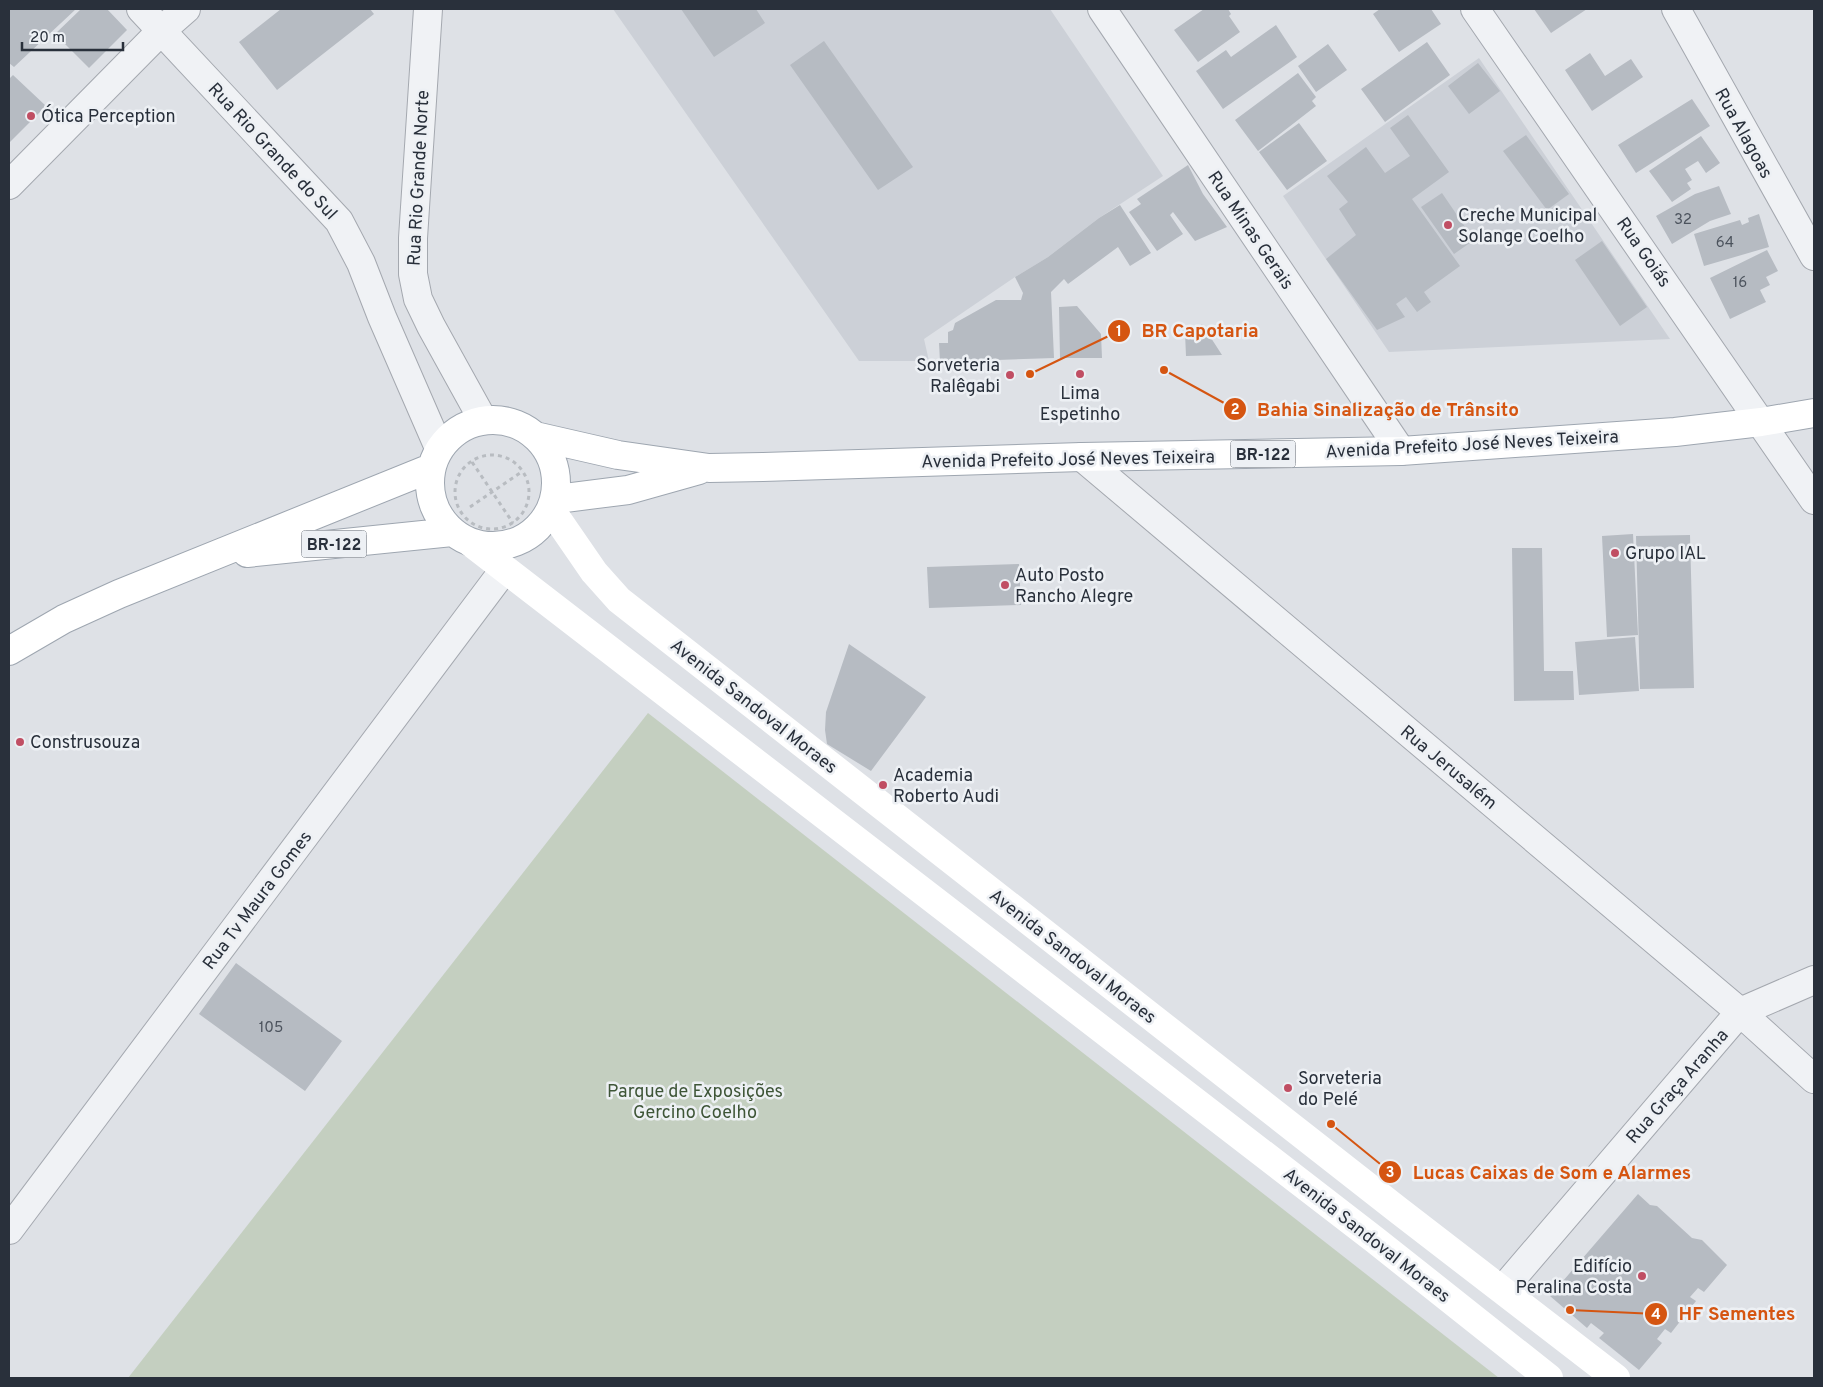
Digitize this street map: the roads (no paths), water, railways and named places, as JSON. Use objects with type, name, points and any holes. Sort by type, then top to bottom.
[{"type":"main road","name":"Avenida Prefeito José Neves Teixeira","points":[[535,436],[618,455],[709,468],[1082,457],[1401,451],[1675,432],[1760,422],[1814,413]]},
{"type":"main road","name":"BR-122","points":[[9,651],[64,619],[119,594],[216,556],[435,458],[451,435],[466,426],[483,420],[506,421],[526,429],[535,436],[552,458],[556,474],[554,505],[543,523],[528,536],[510,544],[491,547],[461,529],[216,556]]},
{"type":"main road","name":"Avenida Sandoval Moraes","points":[[435,458],[429,480],[432,503],[437,514],[461,529],[504,570],[608,648],[1376,1240],[1550,1378]]},
{"type":"main road","name":"Avenida Prefeito José Neves Teixeira","points":[[554,505],[628,490],[709,468]]},
{"type":"main road","name":"Avenida Sandoval Moraes","points":[[554,505],[594,572],[619,600],[1398,1210],[1616,1378]]},
{"type":"main road","points":[[1376,1240],[1398,1210]]},
{"type":"street","name":"Rua Rio Grande do Sul","points":[[141,9],[339,221],[361,263],[435,458]]},
{"type":"street","points":[[9,185],[162,30],[186,9]]},
{"type":"street","name":"Rua Rio Grande Norte","points":[[428,9],[413,238],[413,274],[418,299],[424,313],[483,420]]},
{"type":"street","name":"Rua Minas Gerais","points":[[1102,9],[1401,451]]},
{"type":"street","name":"Rua Goiás","points":[[1475,9],[1814,500]]},
{"type":"street","name":"Rua Alagoas","points":[[1676,9],[1814,256]]},
{"type":"street","name":"Rua Jerusalém","points":[[1082,457],[1740,1012],[1814,1079]]},
{"type":"street","name":"Rua Tv Maura Gomes","points":[[9,1230],[504,570]]},
{"type":"street","name":"Rua Graça Aranha","points":[[1502,1289],[1740,1012],[1814,980]]},
{"type":"place","name":"Ótica Perception","points":[[31,116]]},
{"type":"place","name":"Creche Municipal Solange Coelho","points":[[1448,225]]},
{"type":"place","name":"Bahia Sinalização de Trânsito","points":[[1164,370]]},
{"type":"place","name":"BR Capotaria","points":[[1030,374]]},
{"type":"place","name":"Lima Espetinho","points":[[1080,374]]},
{"type":"place","name":"Sorveteria Ralêgabi","points":[[1010,375]]},
{"type":"place","name":"Grupo IAL","points":[[1615,553]]},
{"type":"place","name":"Auto Posto Rancho Alegre","points":[[1005,585]]},
{"type":"place","name":"Construsouza","points":[[20,742]]},
{"type":"place","name":"Academia Roberto Audi","points":[[883,785]]},
{"type":"place","name":"Sorveteria do Pelé","points":[[1288,1088]]},
{"type":"place","name":"Lucas Caixas de Som e Alarmes","points":[[1331,1124]]},
{"type":"place","name":"Edifício Peralina Costa","points":[[1642,1276]]},
{"type":"place","name":"HF Sementes","points":[[1570,1310]]},
{"type":"park label","name":"Parque de Exposições Gercino Coelho","points":[[695,1101]]}]
